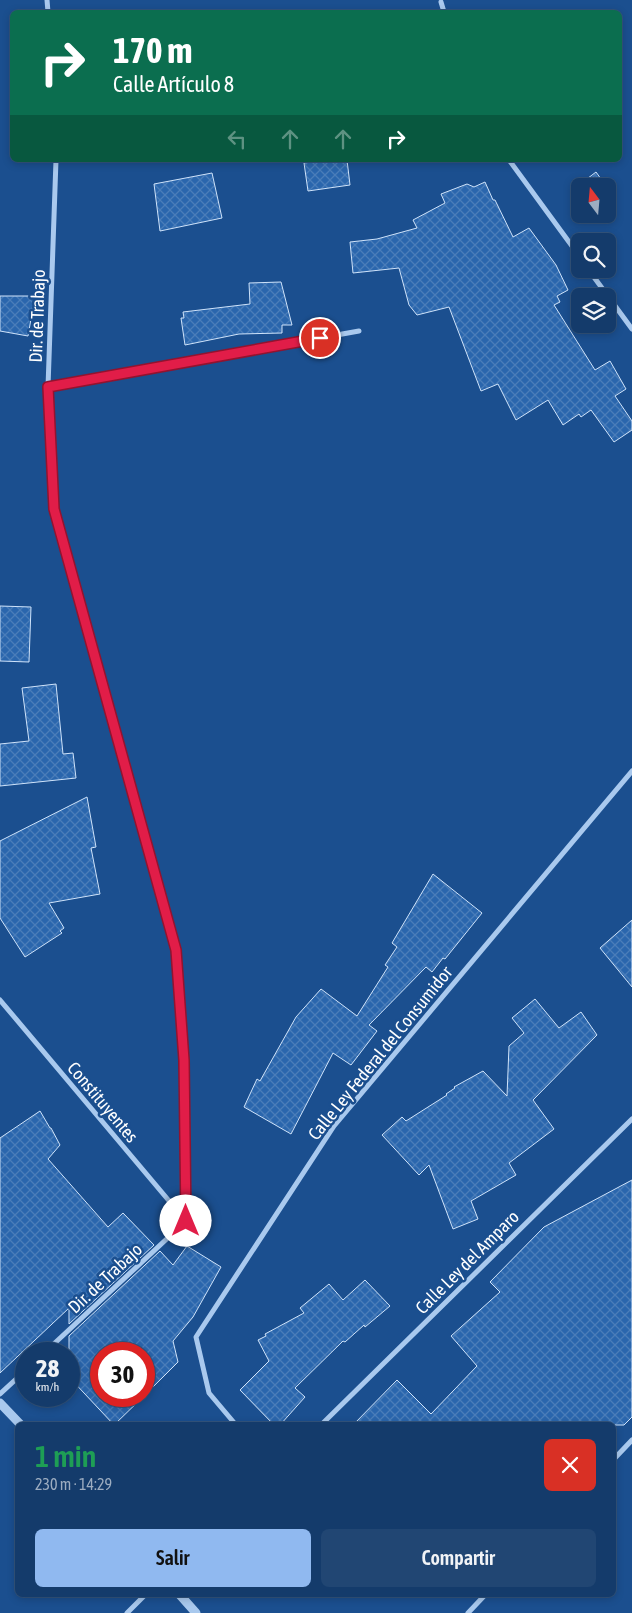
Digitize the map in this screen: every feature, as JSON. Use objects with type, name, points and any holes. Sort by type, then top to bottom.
[{"type":"street","points":[[441,2],[443,10]]},
{"type":"street","name":"Dir. de Trabajo","points":[[56,162],[48,387],[54,509],[176,950],[184,1060],[186,1221],[57,1342]]},
{"type":"street","points":[[510,162],[571,245]]},
{"type":"street","points":[[595,278],[632,329]]},
{"type":"street","points":[[48,387],[359,331]]},
{"type":"street","name":"Calle Ley Federal del Consumidor","points":[[233,1422],[209,1393],[196,1337],[334,1126],[632,771]]},
{"type":"street","name":"Constituyentes","points":[[0,1000],[186,1221]]},
{"type":"street","name":"Calle Ley del Amparo","points":[[325,1422],[632,1119]]},
{"type":"street","points":[[0,1394],[15,1380]]},
{"type":"street","points":[[0,1403],[18,1422]]},
{"type":"street","points":[[616,1457],[632,1440]]},
{"type":"street","points":[[127,1613],[143,1597]]},
{"type":"street","points":[[182,1597],[196,1613]]},
{"type":"street","points":[[468,1613],[483,1597]]},
{"type":"building","points":[[347,162],[350,185],[308,191],[304,163]]},
{"type":"building","points":[[596,172],[600,178],[588,178]]},
{"type":"building","points":[[212,173],[222,218],[160,231],[154,184]]},
{"type":"building","points":[[485,182],[513,237],[529,228],[556,265],[568,290],[557,296],[560,302],[554,305],[595,370],[610,361],[626,389],[615,396],[632,421],[632,430],[614,442],[591,410],[581,417],[579,414],[563,425],[548,400],[516,420],[498,384],[481,391],[449,307],[417,315],[409,305],[399,268],[353,273],[350,242],[377,239],[417,228],[413,220],[445,203],[441,194],[467,184],[474,187]]},
{"type":"building","points":[[281,282],[292,325],[282,325],[282,333],[239,334],[185,345],[181,318],[184,318],[183,312],[250,304],[249,283]]},
{"type":"building","points":[[0,296],[35,296],[28,336],[0,331]]},
{"type":"building","points":[[0,606],[31,607],[29,662],[0,661]]},
{"type":"building","points":[[56,684],[63,754],[73,753],[76,778],[0,786],[0,744],[29,741],[22,688]]},
{"type":"building","points":[[87,797],[96,847],[91,848],[100,894],[49,903],[64,928],[60,931],[62,933],[25,957],[0,918],[0,841]]},
{"type":"building","points":[[433,874],[482,913],[445,959],[443,958],[432,972],[426,967],[369,1025],[377,1031],[351,1065],[333,1053],[291,1134],[244,1107],[257,1079],[260,1081],[296,1017],[321,989],[357,1016],[388,967],[385,965],[397,947],[392,943]]},
{"type":"building","points":[[632,920],[632,987],[600,948]]},
{"type":"building","points":[[535,999],[559,1028],[581,1012],[597,1035],[533,1100],[554,1129],[509,1163],[516,1175],[471,1201],[478,1219],[453,1229],[429,1165],[419,1175],[382,1135],[402,1117],[406,1121],[447,1095],[454,1087],[483,1071],[507,1096],[509,1046],[524,1033],[512,1018]]},
{"type":"building","points":[[40,1111],[60,1145],[48,1159],[108,1227],[123,1213],[154,1245],[69,1324],[69,1308],[33,1342],[15,1342],[15,1359],[0,1373],[0,1138]]},
{"type":"building","points":[[632,1180],[632,1417],[624,1425],[616,1425],[616,1422],[356,1422],[397,1380],[431,1414],[477,1366],[451,1336],[500,1292],[490,1282],[544,1227]]},
{"type":"building","points":[[187,1246],[221,1267],[193,1317],[173,1341],[178,1362],[155,1385],[155,1342],[90,1342],[90,1399],[80,1389],[80,1342],[69,1342],[69,1336],[160,1251],[173,1265]]},
{"type":"building","points":[[365,1280],[390,1306],[345,1342],[343,1341],[295,1388],[305,1397],[283,1422],[271,1422],[240,1390],[269,1361],[258,1340],[266,1336],[265,1334],[304,1313],[300,1308],[329,1284],[343,1300]]},
{"type":"building","points":[[97,1407],[133,1407],[117,1422],[111,1422]]},
{"type":"route","points":[[186,1221],[184,1060],[176,950],[54,509],[48,387],[320,338]]}]
